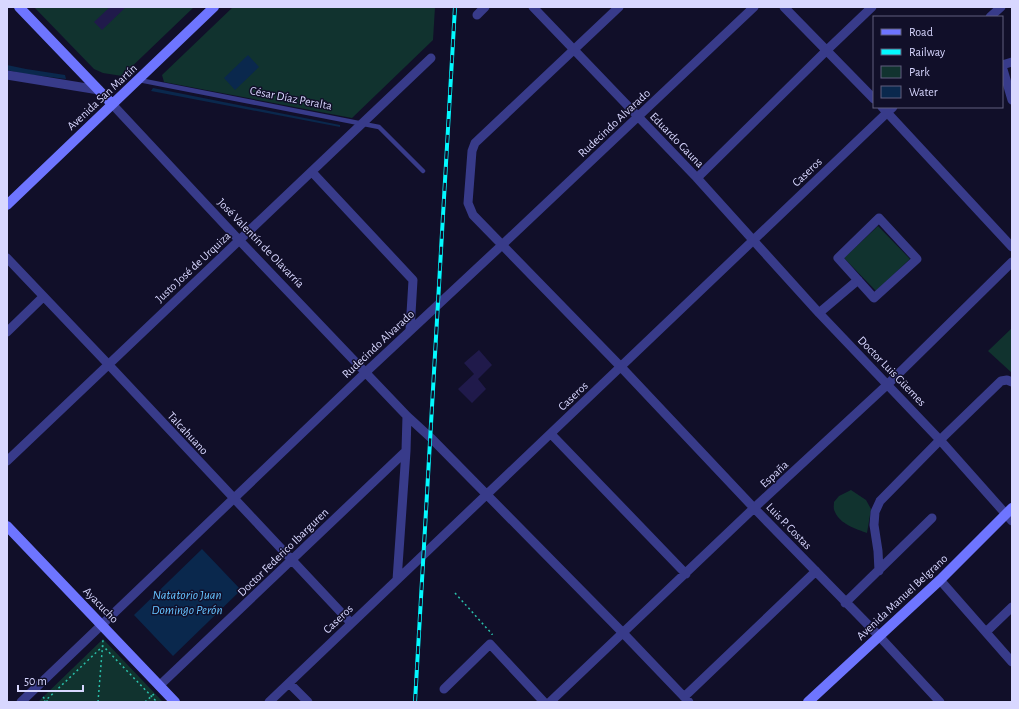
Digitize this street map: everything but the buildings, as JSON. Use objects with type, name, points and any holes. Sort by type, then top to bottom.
[{"type":"main road","name":"José Valentín de Olavarría","points":[[19,7],[112,104]]},
{"type":"main road","name":"Avenida San Martín","points":[[7,205],[214,7]]},
{"type":"main road","name":"Avenida Manuel Belgrano","points":[[808,702],[1010,515]]},
{"type":"main road","name":"Ayacucho","points":[[7,526],[102,625],[157,690],[175,702]]},
{"type":"street","points":[[477,15],[485,7]]},
{"type":"street","name":"Eduardo Gauna","points":[[533,7],[697,178],[752,240]]},
{"type":"street","points":[[574,50],[619,7]]},
{"type":"street","name":"Rudecindo Alvarado","points":[[20,702],[410,330],[754,7]]},
{"type":"street","points":[[784,7],[873,98]]},
{"type":"street","points":[[697,178],[872,7]]},
{"type":"street","points":[[992,14],[1001,7]]},
{"type":"street","name":"Luis P. Costas","points":[[574,50],[475,143],[472,151],[468,203],[473,215],[621,367],[845,603],[879,636],[940,702]]},
{"type":"street","name":"Justo José de Urquiza","points":[[7,461],[431,58]]},
{"type":"street","points":[[1003,68],[1012,100]]},
{"type":"street","points":[[7,75],[99,90]]},
{"type":"street","name":"José Valentín de Olavarría","points":[[112,104],[407,416],[486,494],[687,700]]},
{"type":"street","points":[[887,109],[1012,247]]},
{"type":"street","name":"Caseros","points":[[269,702],[621,367],[887,109]]},
{"type":"street","points":[[312,172],[413,280],[410,330]]},
{"type":"street","points":[[879,218],[917,259],[874,298],[858,280],[838,258],[879,218]]},
{"type":"street","name":"Doctor Luis Güemes","points":[[752,240],[1010,515]]},
{"type":"street","name":"Talcahuano","points":[[7,258],[351,623]]},
{"type":"street","name":"España","points":[[550,702],[754,508],[888,384],[1012,262]]},
{"type":"street","points":[[819,313],[858,280]]},
{"type":"street","points":[[7,332],[43,297]]},
{"type":"street","points":[[879,570],[874,525],[875,512],[880,501],[1001,381],[1007,380],[1012,382]]},
{"type":"street","points":[[397,580],[407,416]]},
{"type":"street","points":[[551,434],[686,574]]},
{"type":"street","name":"Doctor Federico Ibarguren","points":[[157,690],[406,451]]},
{"type":"street","points":[[845,603],[932,518]]},
{"type":"street","points":[[687,700],[816,571]]},
{"type":"street","points":[[940,580],[1012,662]]},
{"type":"street","points":[[986,632],[1012,607]]},
{"type":"street","points":[[444,689],[490,644],[544,702]]},
{"type":"street","points":[[289,683],[308,702]]},
{"type":"lane","name":"César Díaz Peralta","points":[[139,80],[379,127],[422,171]]},
{"type":"path","points":[[455,593],[492,634],[490,644]]},
{"type":"path","points":[[98,702],[103,639]]},
{"type":"path","points":[[103,646],[157,702]]},
{"type":"path","points":[[43,697],[46,701],[103,646]]},
{"type":"path","points":[[145,702],[157,690]]},
{"type":"green space","points":[[34,7],[194,7],[122,76],[103,73],[94,69]]},
{"type":"green space","points":[[233,7],[435,7],[433,40],[352,118],[164,82],[162,75]]},
{"type":"green space","points":[[878,226],[910,259],[876,291],[844,258]]},
{"type":"green space","points":[[1012,328],[1012,373],[988,351]]},
{"type":"green space","points":[[851,490],[866,500],[871,509],[867,533],[844,523],[834,511],[834,502],[839,496]]},
{"type":"green space","points":[[103,639],[163,702],[38,702],[43,697]]},
{"type":"water","points":[[248,55],[259,67],[235,90],[224,78]]},
{"type":"water","points":[[7,65],[65,75],[66,79],[25,74],[7,70]]},
{"type":"water","points":[[153,88],[340,125],[340,127],[151,91]]},
{"type":"water","name":"Natatorio Juan Domingo Perón","points":[[202,549],[241,590],[173,656],[134,615]]},
{"type":"railway","points":[[415,702],[455,7]]}]
